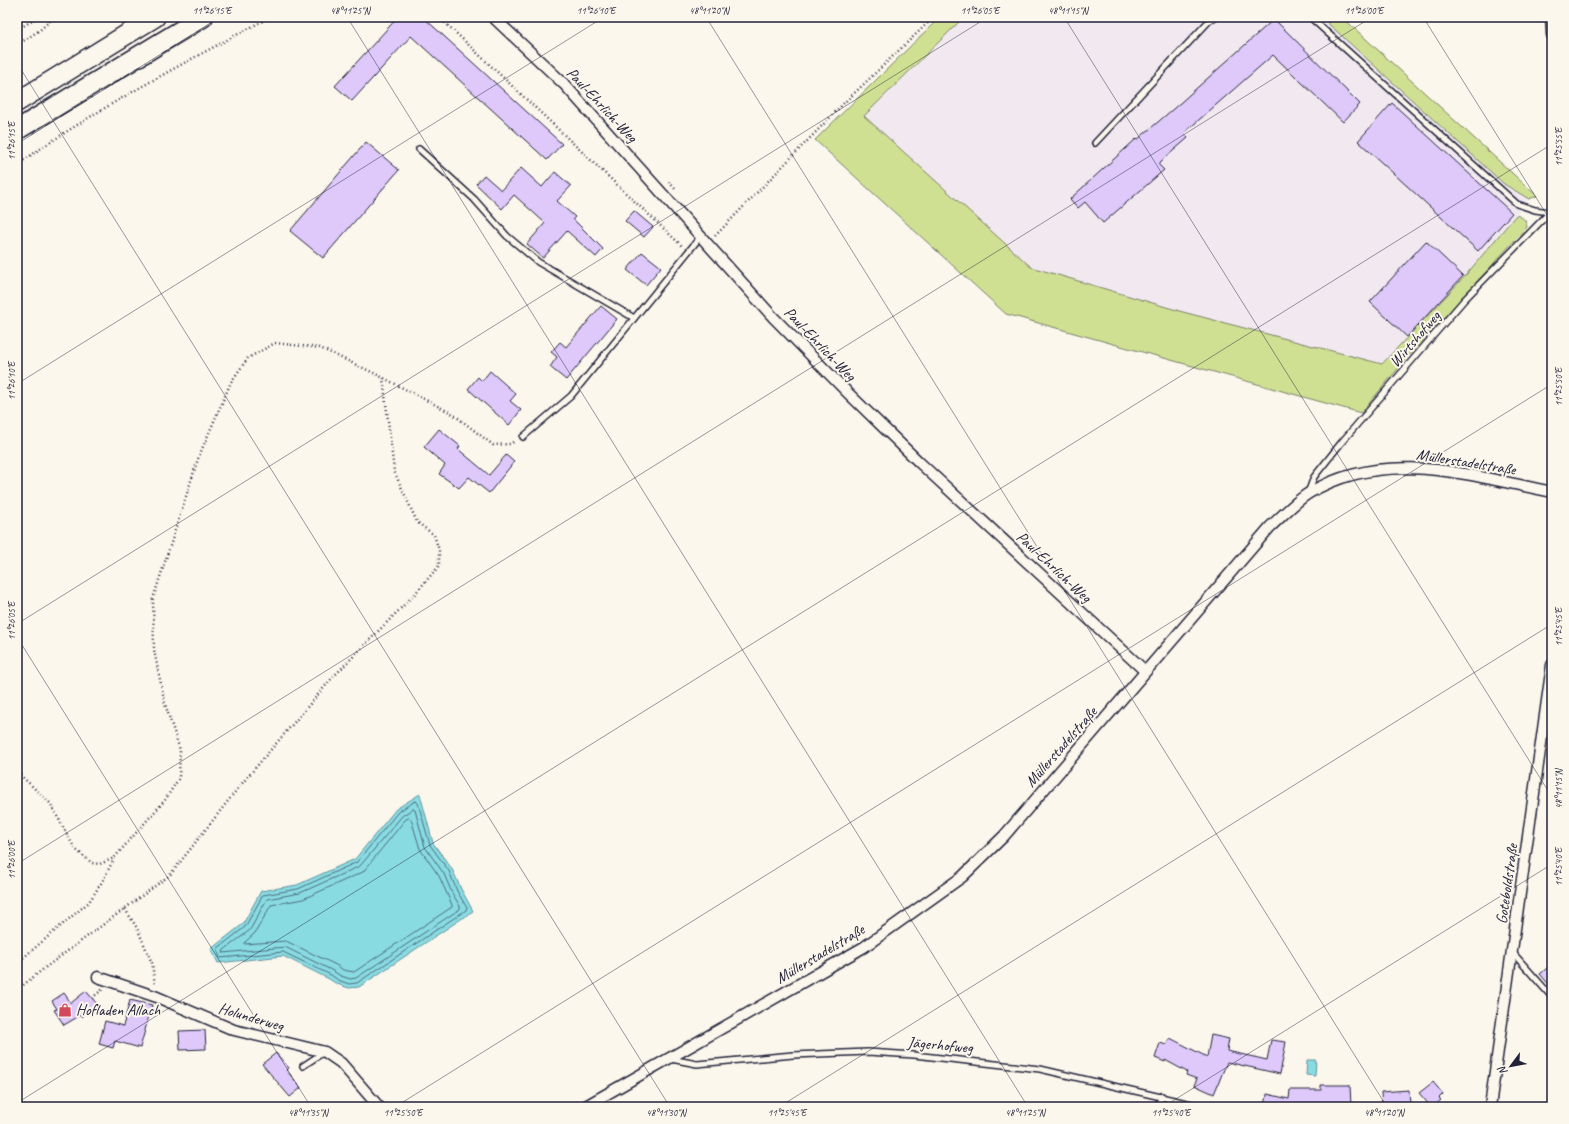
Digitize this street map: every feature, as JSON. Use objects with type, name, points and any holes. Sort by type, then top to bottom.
[{"type":"highway","points":[[17,102],[155,17]]},
{"type":"highway","points":[[17,130],[203,17]]},
{"type":"street","name":"Paul-Ehrlich-Weg","points":[[493,17],[564,84],[773,317],[848,394],[920,463],[1145,671]]},
{"type":"street","points":[[1551,17],[1552,35]]},
{"type":"street","name":"Müllerstadelstraße","points":[[584,1107],[671,1059],[864,947],[962,877],[1004,836],[1270,527],[1308,493],[1338,478],[1366,470],[1391,467],[1452,471],[1552,492]]},
{"type":"street","name":"Goteboldstraße","points":[[1490,1107],[1513,952],[1552,665]]},
{"type":"street","name":"Holunderweg","points":[[98,977],[156,997],[234,1030],[325,1052],[341,1063],[379,1107]]},
{"type":"lane","points":[[1095,143],[1209,21],[1215,17]]},
{"type":"lane","points":[[1310,17],[1517,204],[1535,210],[1551,211]]},
{"type":"lane","points":[[418,149],[474,199],[507,236],[538,262],[634,318]]},
{"type":"lane","name":"Wirtshofweg","points":[[1308,493],[1314,477],[1341,443],[1464,300],[1551,211]]},
{"type":"lane","points":[[523,437],[571,396],[688,252],[704,240]]},
{"type":"lane","points":[[1513,952],[1552,997]]},
{"type":"lane","points":[[303,1066],[325,1052]]},
{"type":"lane","name":"Jägerhofweg","points":[[671,1059],[697,1064],[793,1055],[868,1052],[914,1055],[1040,1069],[1162,1096],[1204,1107]]},
{"type":"lane","points":[[1157,1107],[1162,1096]]},
{"type":"path","points":[[17,30],[38,17]]},
{"type":"path","points":[[17,45],[40,30],[54,17]]},
{"type":"path","points":[[17,165],[55,138],[137,89],[270,17]]},
{"type":"path","points":[[439,17],[688,252]]},
{"type":"path","points":[[704,240],[716,236],[845,102],[934,17]]},
{"type":"path","points":[[674,187],[679,193]]},
{"type":"path","points":[[712,232],[716,236]]},
{"type":"path","points":[[17,964],[89,902],[102,882],[114,858],[165,800],[179,778],[180,750],[165,704],[154,650],[153,599],[199,456],[231,382],[248,358],[275,343],[320,348],[384,378],[453,414],[493,445],[510,444],[523,437]]},
{"type":"path","points":[[17,990],[170,875],[239,787],[333,677],[413,596],[439,566],[439,550],[434,535],[417,522],[394,471],[384,378]]},
{"type":"path","points":[[17,772],[50,804],[75,849],[92,863],[100,864],[114,858]]},
{"type":"path","points":[[125,909],[137,928],[152,963],[156,997]]},
{"type":"shaded area","points":[[964,17],[1321,17],[1504,184],[1529,199],[1465,276],[1382,364],[1183,312],[1031,267],[864,116]]},
{"type":"green space","points":[[940,17],[964,17],[864,116],[1031,267],[1183,312],[1382,364],[1465,276],[1516,215],[1526,222],[1527,227],[1407,358],[1361,413],[1006,314],[815,140]]},
{"type":"green space","points":[[1321,17],[1342,17],[1537,196],[1529,199],[1504,184]]},
{"type":"water","points":[[420,794],[433,843],[452,869],[473,911],[359,987],[349,988],[337,984],[283,956],[218,963],[211,949],[243,924],[261,891],[297,885],[355,859],[396,809]]},
{"type":"water","points":[[1307,1060],[1316,1060],[1315,1076],[1306,1075]]},
{"type":"building","points":[[398,17],[423,17],[562,144],[547,160],[411,36],[352,101],[335,86]]},
{"type":"building","points":[[1274,19],[1360,104],[1343,122],[1273,55],[1184,133],[1188,138],[1158,164],[1164,170],[1103,223],[1085,202],[1078,208],[1070,199],[1136,139],[1137,140],[1180,103]]},
{"type":"building","points":[[1392,103],[1512,213],[1478,251],[1358,141]]},
{"type":"building","points":[[366,142],[399,170],[323,258],[290,231]]},
{"type":"building","points":[[521,168],[542,187],[555,172],[571,186],[557,201],[575,217],[573,219],[603,249],[596,257],[567,231],[543,258],[527,244],[545,223],[514,195],[502,209],[476,184],[484,175],[501,190]]},
{"type":"building","points":[[634,211],[653,227],[644,237],[625,221]]},
{"type":"building","points":[[1426,241],[1463,276],[1407,337],[1370,302]]},
{"type":"building","points":[[642,252],[661,267],[646,285],[627,270]]},
{"type":"building","points":[[601,306],[617,319],[566,380],[550,367],[557,357],[551,352],[560,342],[566,347]]},
{"type":"building","points":[[490,371],[516,394],[510,401],[521,410],[509,425],[468,389],[478,377],[482,381]]},
{"type":"building","points":[[439,429],[460,446],[458,449],[489,475],[506,455],[514,462],[489,493],[469,477],[459,488],[439,474],[445,465],[424,447]]},
{"type":"building","points":[[1552,964],[1552,988],[1540,974]]},
{"type":"building","points":[[86,991],[97,1004],[82,1017],[81,1015],[64,1025],[54,1010],[57,1009],[52,1001],[64,993],[71,1003]]},
{"type":"building","points":[[130,1000],[152,1005],[140,1048],[115,1041],[113,1048],[99,1044],[105,1021],[123,1026]]},
{"type":"building","points":[[205,1030],[206,1049],[180,1050],[179,1031]]},
{"type":"building","points":[[1211,1035],[1229,1039],[1227,1051],[1267,1060],[1271,1040],[1286,1042],[1280,1074],[1227,1062],[1214,1094],[1194,1085],[1197,1079],[1186,1075],[1187,1072],[1165,1060],[1165,1062],[1155,1058],[1160,1043],[1166,1045],[1170,1038],[1207,1057]]},
{"type":"building","points":[[276,1053],[289,1068],[286,1070],[301,1088],[290,1097],[262,1064]]},
{"type":"building","points":[[1433,1082],[1443,1094],[1439,1098],[1441,1100],[1431,1107],[1419,1093]]},
{"type":"building","points":[[1321,1085],[1350,1085],[1351,1106],[1265,1107],[1267,1094],[1289,1099],[1290,1090],[1321,1090]]},
{"type":"building","points":[[1409,1090],[1410,1105],[1405,1105],[1405,1107],[1382,1107],[1381,1092]]},
{"type":"place","name":"Hofladen Allach","points":[[65,1010]]}]
